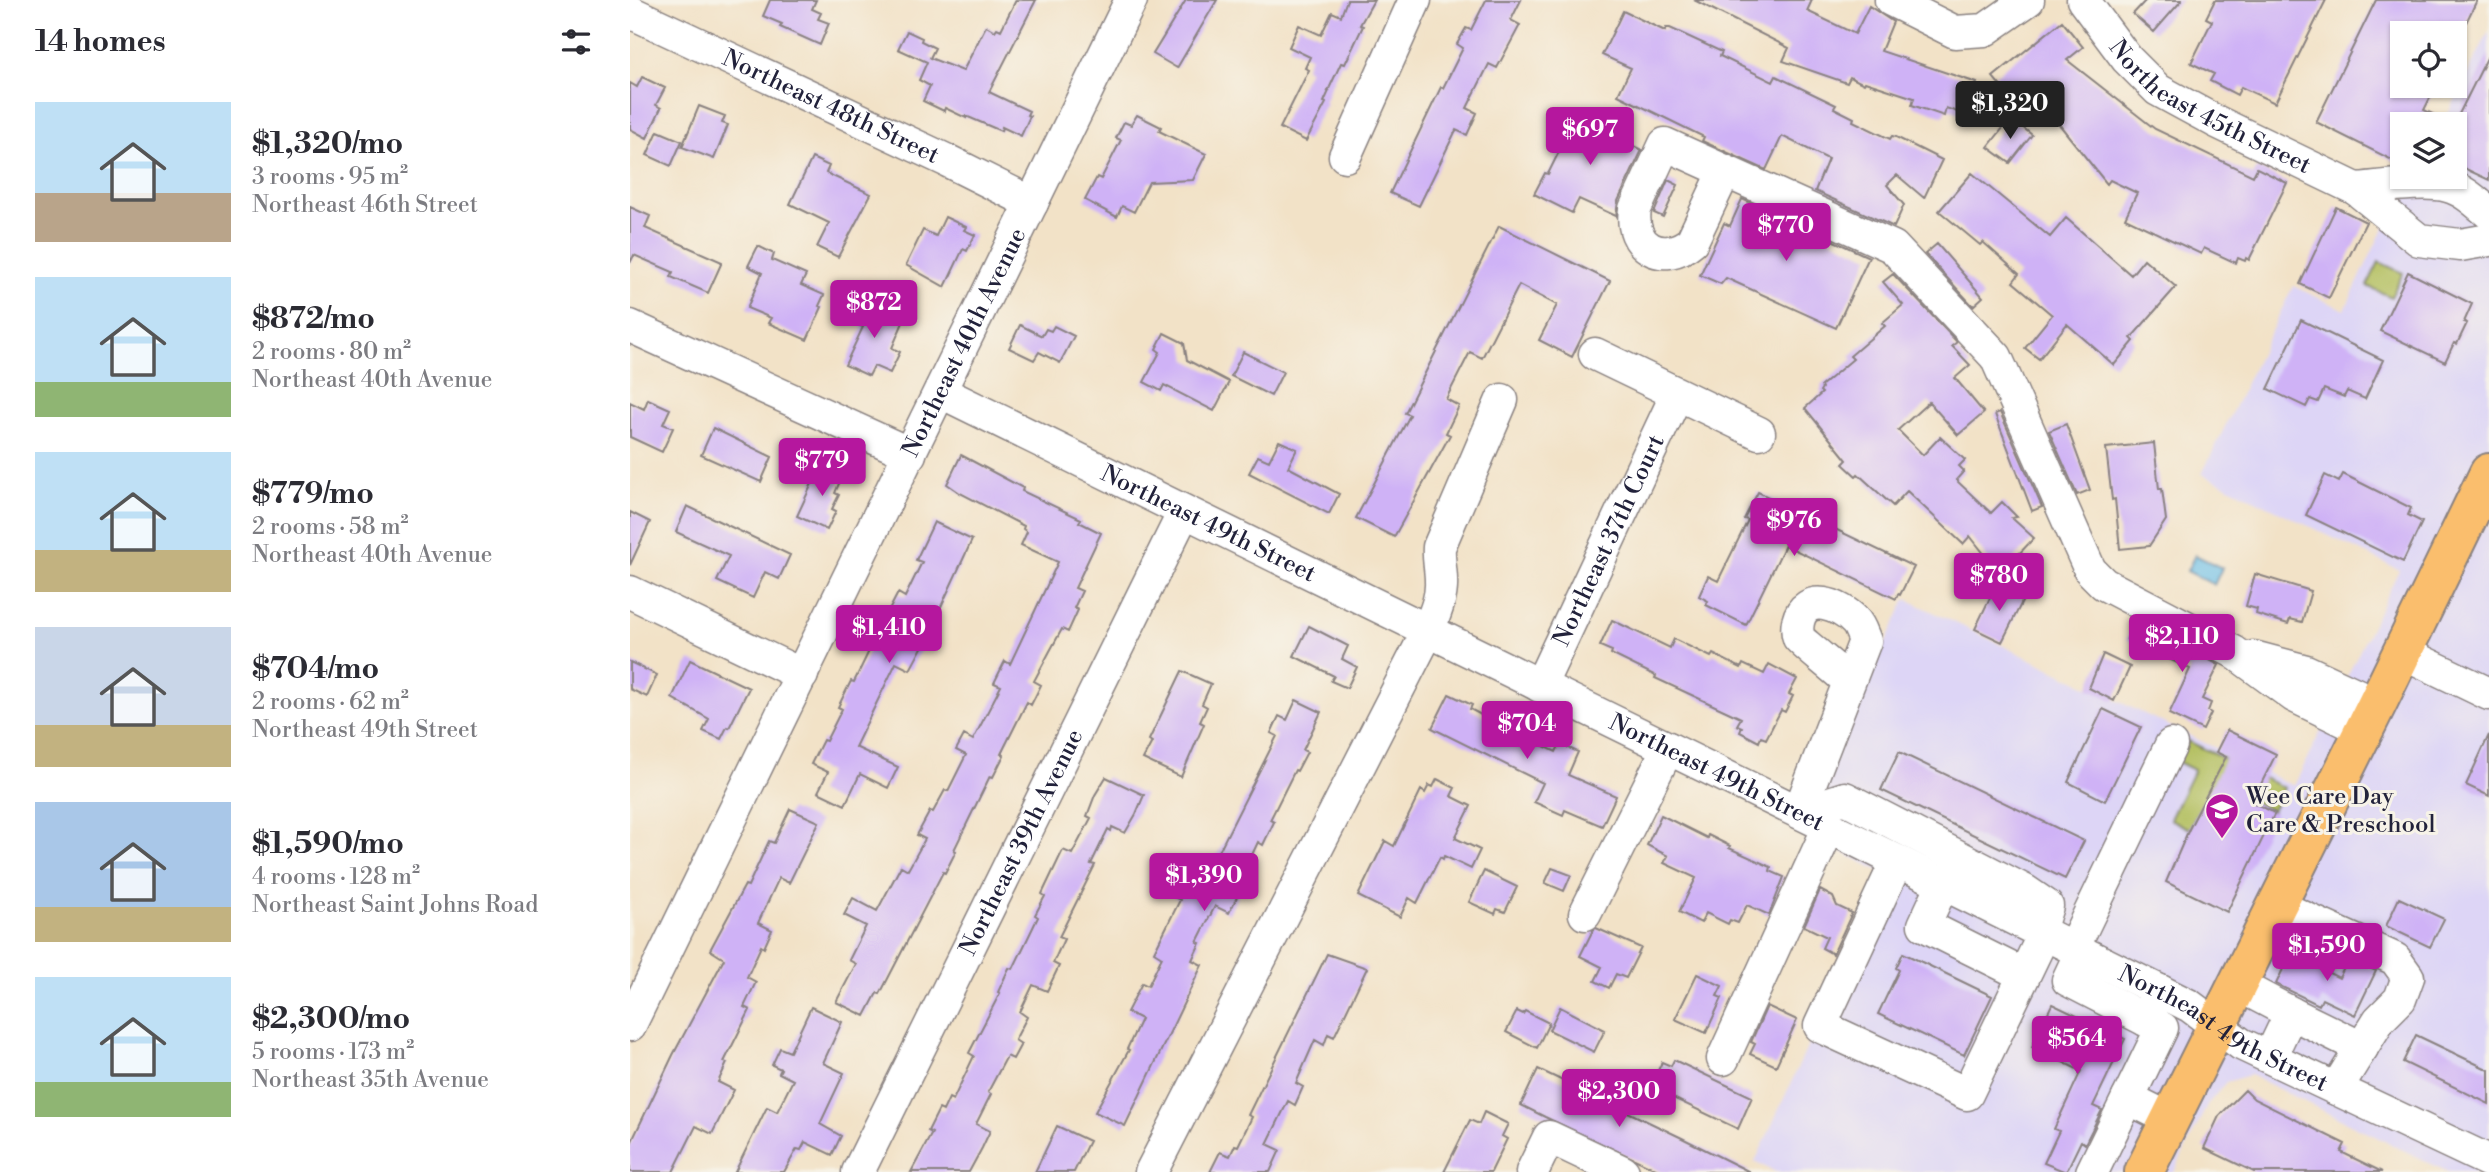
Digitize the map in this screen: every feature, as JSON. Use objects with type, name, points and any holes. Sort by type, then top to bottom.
[{"type":"main road","points":[[2144,1172],[2402,652],[2478,522],[2489,473]]},
{"type":"street","name":"Northeast 40th Avenue","points":[[632,1015],[803,675],[1131,0]]},
{"type":"street","points":[[1345,156],[1415,0]]},
{"type":"street","points":[[1891,0],[1955,32],[1985,30],[2028,0]]},
{"type":"street","name":"Northeast 45th Street","points":[[2083,0],[2127,59],[2158,90],[2215,121],[2356,189],[2419,240],[2460,245],[2489,240]]},
{"type":"street","name":"Northeast 48th Street","points":[[630,12],[1032,203]]},
{"type":"street","points":[[1725,171],[1893,247],[1996,356],[2090,570],[2104,584],[2234,652],[2306,671],[2371,717]]},
{"type":"street","name":"Northeast 45th Street","points":[[2356,189],[2431,184],[2449,186],[2465,194],[2489,213]]},
{"type":"street","points":[[630,326],[910,454]]},
{"type":"street","points":[[1595,354],[1759,433]]},
{"type":"street","name":"Northeast 49th Street","points":[[941,393],[2160,991],[2190,1006],[2241,1044],[2489,1161]]},
{"type":"street","name":"Northeast 37th Court","points":[[1541,686],[1676,394]]},
{"type":"street","points":[[1151,1172],[1428,631],[1439,603],[1439,547],[1502,400]]},
{"type":"street","name":"Northeast 39th Avenue","points":[[858,1172],[1184,512]]},
{"type":"street","points":[[630,592],[803,675]]},
{"type":"street","points":[[2402,652],[2489,694]]},
{"type":"street","points":[[1723,1059],[1816,821],[1849,681]]},
{"type":"street","points":[[2092,1172],[2162,1028],[2068,980],[2077,950],[2171,745]]},
{"type":"street","points":[[1585,914],[1668,748]]},
{"type":"street","points":[[1816,821],[1826,804],[1845,797],[2025,891],[2047,906],[2041,932],[2024,975],[1967,1094],[1821,1026],[1897,861]]},
{"type":"street","points":[[1943,884],[1924,925],[2024,975]]},
{"type":"street","points":[[2276,905],[2395,959],[2408,977],[2400,999],[2379,1020],[2336,1088]]},
{"type":"street","points":[[2236,984],[2362,1048]]},
{"type":"street","points":[[2146,1020],[2160,991]]},
{"type":"street","points":[[2270,1057],[2291,1013]]},
{"type":"street","points":[[2128,1098],[2170,1119]]},
{"type":"street","points":[[1532,1172],[1549,1137],[1623,1172]]},
{"type":"shaded area","points":[[2489,31],[2489,1172],[2448,1172],[2250,1075],[2226,1082],[2208,1104],[2174,1172],[1776,1172],[1755,1162],[1886,874],[1796,830],[1906,599],[2294,786],[2399,570],[2202,474],[2293,286],[2345,310],[2380,235],[2408,189],[2467,189],[2467,112],[2449,112],[2456,98],[2467,98],[2467,75]]},
{"type":"green space","points":[[2379,262],[2403,273],[2391,297],[2367,286]]},
{"type":"green space","points":[[2188,741],[2284,788],[2272,811],[2214,783],[2189,829],[2170,819],[2194,770],[2178,762]]},
{"type":"water","points":[[2195,555],[2222,568],[2214,585],[2187,571]]},
{"type":"building","points":[[770,0],[816,0],[812,9],[821,13],[818,19],[829,23],[820,45],[763,16]]},
{"type":"building","points":[[1016,0],[1036,0],[989,92],[1029,111],[1027,115],[1030,116],[1021,136],[1002,127],[1001,131],[945,108],[944,111],[923,101],[930,86],[919,80],[927,62],[898,49],[907,31],[935,48],[930,58],[963,71],[986,26],[995,31],[997,28],[1001,30]]},
{"type":"building","points":[[1186,0],[1217,0],[1177,68],[1153,54]]},
{"type":"building","points":[[1347,0],[1374,0],[1360,25],[1363,26],[1345,64],[1341,63],[1328,91],[1324,102],[1326,103],[1306,141],[1280,128],[1309,70],[1305,68],[1310,57],[1289,47],[1299,25],[1321,35],[1332,12],[1341,16]]},
{"type":"building","points":[[1486,0],[1521,0],[1511,20],[1520,25],[1497,68],[1489,64],[1467,108],[1477,113],[1467,135],[1456,130],[1419,206],[1390,193],[1441,87],[1443,88],[1463,48],[1457,44],[1466,28],[1471,30]]},
{"type":"building","points":[[1694,0],[1812,0],[1807,11],[1855,34],[1869,6],[1893,22],[1881,51],[1977,83],[1966,115],[1946,108],[1944,116],[1912,105],[1914,98],[1865,82],[1864,84],[1850,77],[1847,83],[1783,61],[1789,48]]},
{"type":"building","points":[[2146,0],[2182,0],[2154,32],[2133,14]]},
{"type":"building","points":[[2215,0],[2326,0],[2275,103],[2241,87],[2237,95],[2210,81],[2214,74],[2191,63],[2212,21],[2206,18]]},
{"type":"building","points":[[2376,0],[2477,0],[2467,21],[2390,21],[2390,98],[2430,98],[2424,110],[2428,112],[2390,112],[2390,159],[2316,122]]},
{"type":"building","points":[[1623,11],[1665,31],[1670,28],[1722,52],[1720,56],[1773,82],[1776,76],[1836,105],[1834,108],[1854,118],[1853,121],[1890,139],[1892,136],[1896,137],[1942,160],[1924,198],[1897,175],[1887,185],[1904,205],[1894,227],[1815,191],[1828,159],[1782,136],[1766,170],[1702,141],[1704,137],[1618,95],[1631,68],[1602,55]]},
{"type":"building","points":[[2062,21],[2083,47],[2067,60],[2155,129],[2253,176],[2257,168],[2287,183],[2249,260],[2238,258],[2236,263],[2204,248],[2201,254],[2125,218],[2137,193],[2110,180],[2107,184],[2030,88],[2013,101],[1993,77]]},
{"type":"building","points":[[2489,54],[2489,180],[2467,170],[2467,112],[2460,112]]},
{"type":"building","points":[[642,77],[665,88],[656,105],[661,108],[647,138],[630,129],[630,83],[637,87]]},
{"type":"building","points":[[699,106],[725,116],[722,123],[728,125],[714,159],[682,147]]},
{"type":"building","points":[[1580,109],[1616,127],[1612,136],[1642,150],[1618,201],[1616,216],[1579,199],[1572,213],[1534,194],[1545,173],[1548,174]]},
{"type":"building","points":[[1137,115],[1161,127],[1159,131],[1206,154],[1193,180],[1149,182],[1134,212],[1122,206],[1117,217],[1085,200],[1097,177],[1101,179],[1121,140],[1116,138],[1124,122],[1131,125]]},
{"type":"building","points":[[2011,118],[2032,135],[2010,163],[1988,147]]},
{"type":"building","points":[[658,131],[682,141],[671,166],[647,155]]},
{"type":"building","points":[[812,158],[829,166],[826,173],[871,194],[838,257],[817,247],[829,223],[790,204]]},
{"type":"building","points":[[1972,173],[2050,237],[2066,218],[2131,275],[2144,259],[2176,287],[2131,338],[2134,341],[2114,365],[2067,324],[2039,359],[2025,348],[2052,315],[2013,282],[2019,274],[1983,242],[1980,245],[1939,211]]},
{"type":"building","points":[[1668,180],[1678,185],[1663,217],[1654,213]]},
{"type":"building","points":[[1742,199],[1869,257],[1836,328],[1726,278],[1721,284],[1700,275],[1724,223],[1730,226]]},
{"type":"building","points":[[630,207],[650,216],[645,228],[722,262],[708,293],[671,277],[673,272],[634,255],[630,263]]},
{"type":"building","points":[[2336,207],[2366,222],[2329,298],[2300,284]]},
{"type":"building","points":[[945,217],[966,227],[964,230],[975,235],[967,251],[963,249],[945,287],[906,265],[923,230],[936,236]]},
{"type":"building","points":[[1499,226],[1610,281],[1572,357],[1539,340],[1557,305],[1519,285],[1482,358],[1470,352],[1446,399],[1459,406],[1446,433],[1450,435],[1394,537],[1356,518],[1410,415],[1405,413]]},
{"type":"building","points":[[1937,244],[1983,297],[1973,306],[1925,254]]},
{"type":"building","points":[[758,246],[774,254],[772,260],[806,275],[801,285],[824,295],[819,306],[822,307],[807,340],[768,323],[771,318],[747,308],[762,273],[748,266]]},
{"type":"building","points":[[2408,272],[2472,304],[2464,322],[2467,323],[2445,362],[2380,331]]},
{"type":"building","points":[[1893,274],[1957,342],[1952,346],[1970,365],[1955,378],[1984,413],[1958,435],[1929,402],[1898,430],[1923,455],[1940,437],[1965,460],[1959,466],[1964,471],[1956,480],[1991,513],[2002,502],[2017,517],[2012,518],[2034,538],[2000,574],[1970,536],[1963,544],[1907,491],[1893,506],[1858,474],[1856,476],[1843,464],[1847,460],[1805,408],[1822,393],[1821,386],[1853,359],[1850,356],[1885,326],[1882,323],[1903,305],[1883,282]]},
{"type":"building","points":[[859,302],[904,320],[892,348],[900,352],[890,373],[874,366],[869,376],[845,365],[863,327],[850,321]]},
{"type":"building","points":[[2301,320],[2383,360],[2365,399],[2347,391],[2344,397],[2324,389],[2318,402],[2310,399],[2306,407],[2268,389]]},
{"type":"building","points":[[1020,325],[1042,336],[1046,329],[1051,331],[1054,326],[1074,336],[1060,363],[1039,352],[1034,360],[1009,348]]},
{"type":"building","points":[[1164,333],[1184,343],[1187,360],[1229,382],[1214,411],[1164,385],[1161,391],[1144,382],[1160,352],[1156,349]]},
{"type":"building","points":[[1243,352],[1283,372],[1271,396],[1231,376]]},
{"type":"building","points":[[648,399],[670,409],[663,424],[673,428],[662,452],[630,437],[630,402],[644,409]]},
{"type":"building","points":[[2000,412],[2042,507],[2032,511],[1995,414]]},
{"type":"building","points":[[2066,424],[2090,490],[2077,495],[2049,431]]},
{"type":"building","points":[[713,428],[772,457],[761,482],[701,455]]},
{"type":"building","points":[[1279,441],[1297,449],[1288,467],[1339,494],[1329,514],[1249,473],[1258,456],[1269,461]]},
{"type":"building","points":[[2154,443],[2159,489],[2162,489],[2166,520],[2149,546],[2120,549],[2106,448]]},
{"type":"building","points":[[961,455],[1023,488],[1022,491],[1081,519],[1079,522],[1101,533],[1075,588],[1082,591],[1074,608],[1078,610],[1068,632],[1062,629],[1034,681],[1041,685],[1031,705],[1027,702],[1001,754],[1004,755],[993,777],[990,776],[945,873],[943,872],[880,994],[877,993],[865,1016],[836,1002],[856,964],[849,960],[866,926],[844,915],[853,898],[877,911],[901,866],[908,870],[925,839],[917,835],[930,811],[933,812],[945,790],[948,791],[966,755],[956,750],[964,735],[973,740],[1001,686],[994,683],[1005,661],[1010,664],[1058,562],[1021,545],[1027,532],[1023,529],[1024,526],[947,484]]},
{"type":"building","points":[[821,464],[843,474],[835,493],[839,495],[832,509],[836,511],[827,530],[797,516]]},
{"type":"building","points":[[2343,474],[2411,508],[2408,515],[2422,522],[2403,562],[2306,515],[2325,475],[2339,482]]},
{"type":"building","points":[[1758,492],[1914,567],[1900,595],[1898,594],[1896,599],[1785,545],[1746,625],[1706,605],[1708,601],[1699,596],[1708,576],[1718,581],[1748,520],[1744,519]]},
{"type":"building","points":[[687,506],[790,555],[779,579],[765,572],[753,598],[717,581],[729,556],[676,532]]},
{"type":"building","points":[[630,512],[650,522],[630,565]]},
{"type":"building","points":[[934,522],[972,540],[938,613],[940,614],[910,670],[896,663],[855,747],[898,767],[888,788],[860,774],[845,805],[818,792],[828,772],[811,764],[842,709],[838,707],[851,681],[854,682],[877,627],[880,628],[898,593],[905,597],[922,562],[916,560]]},
{"type":"building","points":[[2255,574],[2311,591],[2302,622],[2290,619],[2288,624],[2256,614],[2257,609],[2246,606]]},
{"type":"building","points":[[1996,585],[2024,598],[2002,642],[1975,629]]},
{"type":"building","points":[[1612,620],[1670,648],[1674,639],[1741,668],[1743,664],[1764,674],[1769,664],[1797,679],[1789,694],[1793,696],[1785,712],[1781,710],[1766,739],[1761,737],[1759,742],[1740,732],[1742,727],[1737,725],[1741,718],[1655,678],[1656,676],[1600,646]]},
{"type":"building","points":[[2136,621],[2219,665],[2202,699],[2211,703],[2208,711],[2211,713],[2203,730],[2169,714],[2190,669],[2127,639]]},
{"type":"building","points":[[1309,626],[1348,646],[1342,659],[1357,667],[1347,688],[1331,681],[1334,676],[1294,656]]},
{"type":"building","points":[[2103,654],[2130,667],[2114,701],[2089,688]]},
{"type":"building","points":[[690,660],[749,688],[721,739],[703,731],[709,719],[672,698]]},
{"type":"building","points":[[630,662],[657,675],[647,697],[630,689]]},
{"type":"building","points":[[1182,671],[1211,684],[1202,704],[1207,707],[1200,722],[1204,724],[1181,777],[1143,759],[1152,742],[1149,740]]},
{"type":"building","points":[[1449,694],[1472,705],[1470,709],[1556,752],[1560,744],[1578,752],[1568,775],[1616,796],[1602,826],[1565,810],[1563,815],[1534,802],[1543,783],[1432,728]]},
{"type":"building","points":[[1296,700],[1321,712],[1303,750],[1307,752],[1270,820],[1274,822],[1263,845],[1258,842],[1229,913],[1215,906],[1197,942],[1200,943],[1192,960],[1202,965],[1125,1126],[1095,1112],[1129,1050],[1127,1049],[1141,1019],[1127,1012],[1142,983],[1148,986],[1162,957],[1154,952],[1180,900],[1169,894],[1177,876],[1172,874],[1179,859],[1208,873],[1277,736],[1271,733],[1279,716],[1287,720]]},
{"type":"building","points":[[2103,709],[2141,727],[2105,801],[2068,782]]},
{"type":"building","name":"Wee Care Day Care & Preschool","points":[[2227,730],[2276,754],[2252,802],[2275,813],[2227,912],[2166,882],[2189,829],[2226,757],[2216,752]]},
{"type":"building","points":[[2489,735],[2489,796],[2466,785]]},
{"type":"building","points":[[1899,752],[2084,841],[2065,879],[1881,790]]},
{"type":"building","points":[[1106,777],[1144,795],[1125,833],[1112,827],[1111,831],[1108,829],[1091,864],[1095,865],[1059,937],[1064,939],[1053,963],[1059,966],[1047,991],[1033,985],[1020,1012],[1027,1017],[1015,1040],[1021,1044],[1013,1059],[1007,1056],[988,1092],[991,1094],[976,1124],[990,1131],[982,1148],[969,1172],[911,1172],[932,1133],[928,1131],[939,1109],[943,1111],[949,1098],[953,1100],[974,1056],[969,1053],[1000,993],[998,992],[1009,968],[1013,969],[1038,917],[1035,915],[1045,896],[1042,894],[1063,850],[1072,854],[1091,818],[1087,816]]},
{"type":"building","points":[[1437,779],[1455,788],[1451,796],[1471,806],[1455,838],[1480,850],[1471,869],[1444,856],[1443,859],[1440,857],[1417,903],[1409,898],[1400,917],[1358,896],[1385,841],[1394,846],[1421,790],[1425,793],[1429,785],[1433,787]]},
{"type":"building","points":[[790,809],[819,822],[789,883],[779,878],[758,923],[772,930],[764,948],[761,946],[747,977],[756,982],[744,1007],[750,1010],[724,1062],[727,1063],[718,1082],[734,1090],[712,1134],[696,1126],[673,1172],[630,1172],[630,1145],[673,1055],[724,959],[710,950],[745,885],[748,886],[769,841],[774,843]]},
{"type":"building","points":[[1661,815],[1707,838],[1708,835],[1730,846],[1729,848],[1771,867],[1770,871],[1784,877],[1769,915],[1747,905],[1738,923],[1730,920],[1728,924],[1706,913],[1701,923],[1679,912],[1696,878],[1664,863],[1668,856],[1647,845]]},
{"type":"building","points":[[1552,868],[1571,875],[1564,891],[1545,883]]},
{"type":"building","points":[[1484,871],[1517,887],[1505,912],[1497,909],[1495,914],[1469,902]]},
{"type":"building","points":[[1820,890],[1833,897],[1837,906],[1852,913],[1833,954],[1822,948],[1827,937],[1804,926]]},
{"type":"building","points":[[2399,898],[2444,919],[2430,947],[2386,926]]},
{"type":"building","points":[[1596,928],[1641,948],[1626,978],[1616,974],[1609,988],[1595,981],[1602,967],[1580,956]]},
{"type":"building","points":[[1903,953],[1992,996],[1964,1055],[1878,1014],[1899,970],[1896,968]]},
{"type":"building","points":[[1327,954],[1367,968],[1334,1037],[1328,1034],[1324,1045],[1315,1040],[1296,1083],[1303,1087],[1295,1105],[1288,1101],[1267,1144],[1280,1150],[1270,1172],[1210,1172],[1220,1152],[1230,1156],[1235,1145],[1238,1146],[1252,1117],[1248,1115]]},
{"type":"building","points":[[2290,954],[2339,978],[2349,958],[2376,971],[2355,1015],[2322,999],[2319,1005],[2276,984]]},
{"type":"building","points":[[1697,974],[1722,986],[1717,996],[1722,998],[1706,1033],[1675,1019]]},
{"type":"building","points":[[2052,1004],[2125,1039],[2093,1106],[2102,1110],[2085,1144],[2081,1141],[2066,1172],[2044,1163],[2059,1131],[2054,1129],[2081,1071],[2032,1047]]},
{"type":"building","points":[[1767,1006],[1797,1020],[1776,1066],[1750,1054],[1755,1044],[1751,1042]]},
{"type":"building","points":[[811,1007],[842,1022],[823,1063],[844,1073],[820,1124],[841,1136],[832,1155],[805,1142],[801,1150],[797,1149],[784,1172],[735,1172],[767,1107],[777,1112],[793,1080],[779,1073],[781,1069],[772,1065],[780,1048],[790,1052]]},
{"type":"building","points":[[1560,1007],[1605,1030],[1594,1052],[1549,1030]]},
{"type":"building","points":[[1517,1011],[1523,1014],[1525,1011],[1549,1023],[1537,1048],[1506,1032]]},
{"type":"building","points":[[2416,1035],[2489,1070],[2489,1104],[2403,1062]]},
{"type":"building","points":[[1674,1060],[1752,1097],[1738,1129],[1650,1087],[1662,1062],[1671,1066]]},
{"type":"building","points":[[1538,1069],[1750,1172],[1662,1172],[1545,1117],[1521,1105]]},
{"type":"building","points":[[2245,1090],[2254,1099],[2345,1144],[2341,1152],[2382,1172],[2254,1172],[2204,1148],[2219,1116]]},
{"type":"building","points":[[1484,1112],[1508,1124],[1502,1136],[1507,1139],[1491,1172],[1444,1172],[1470,1120],[1479,1124]]},
{"type":"building","points":[[1057,1126],[1089,1141],[1074,1172],[1035,1172]]},
{"type":"place","name":"Wee Care Day Care & Preschool","points":[[2222,840]]}]
